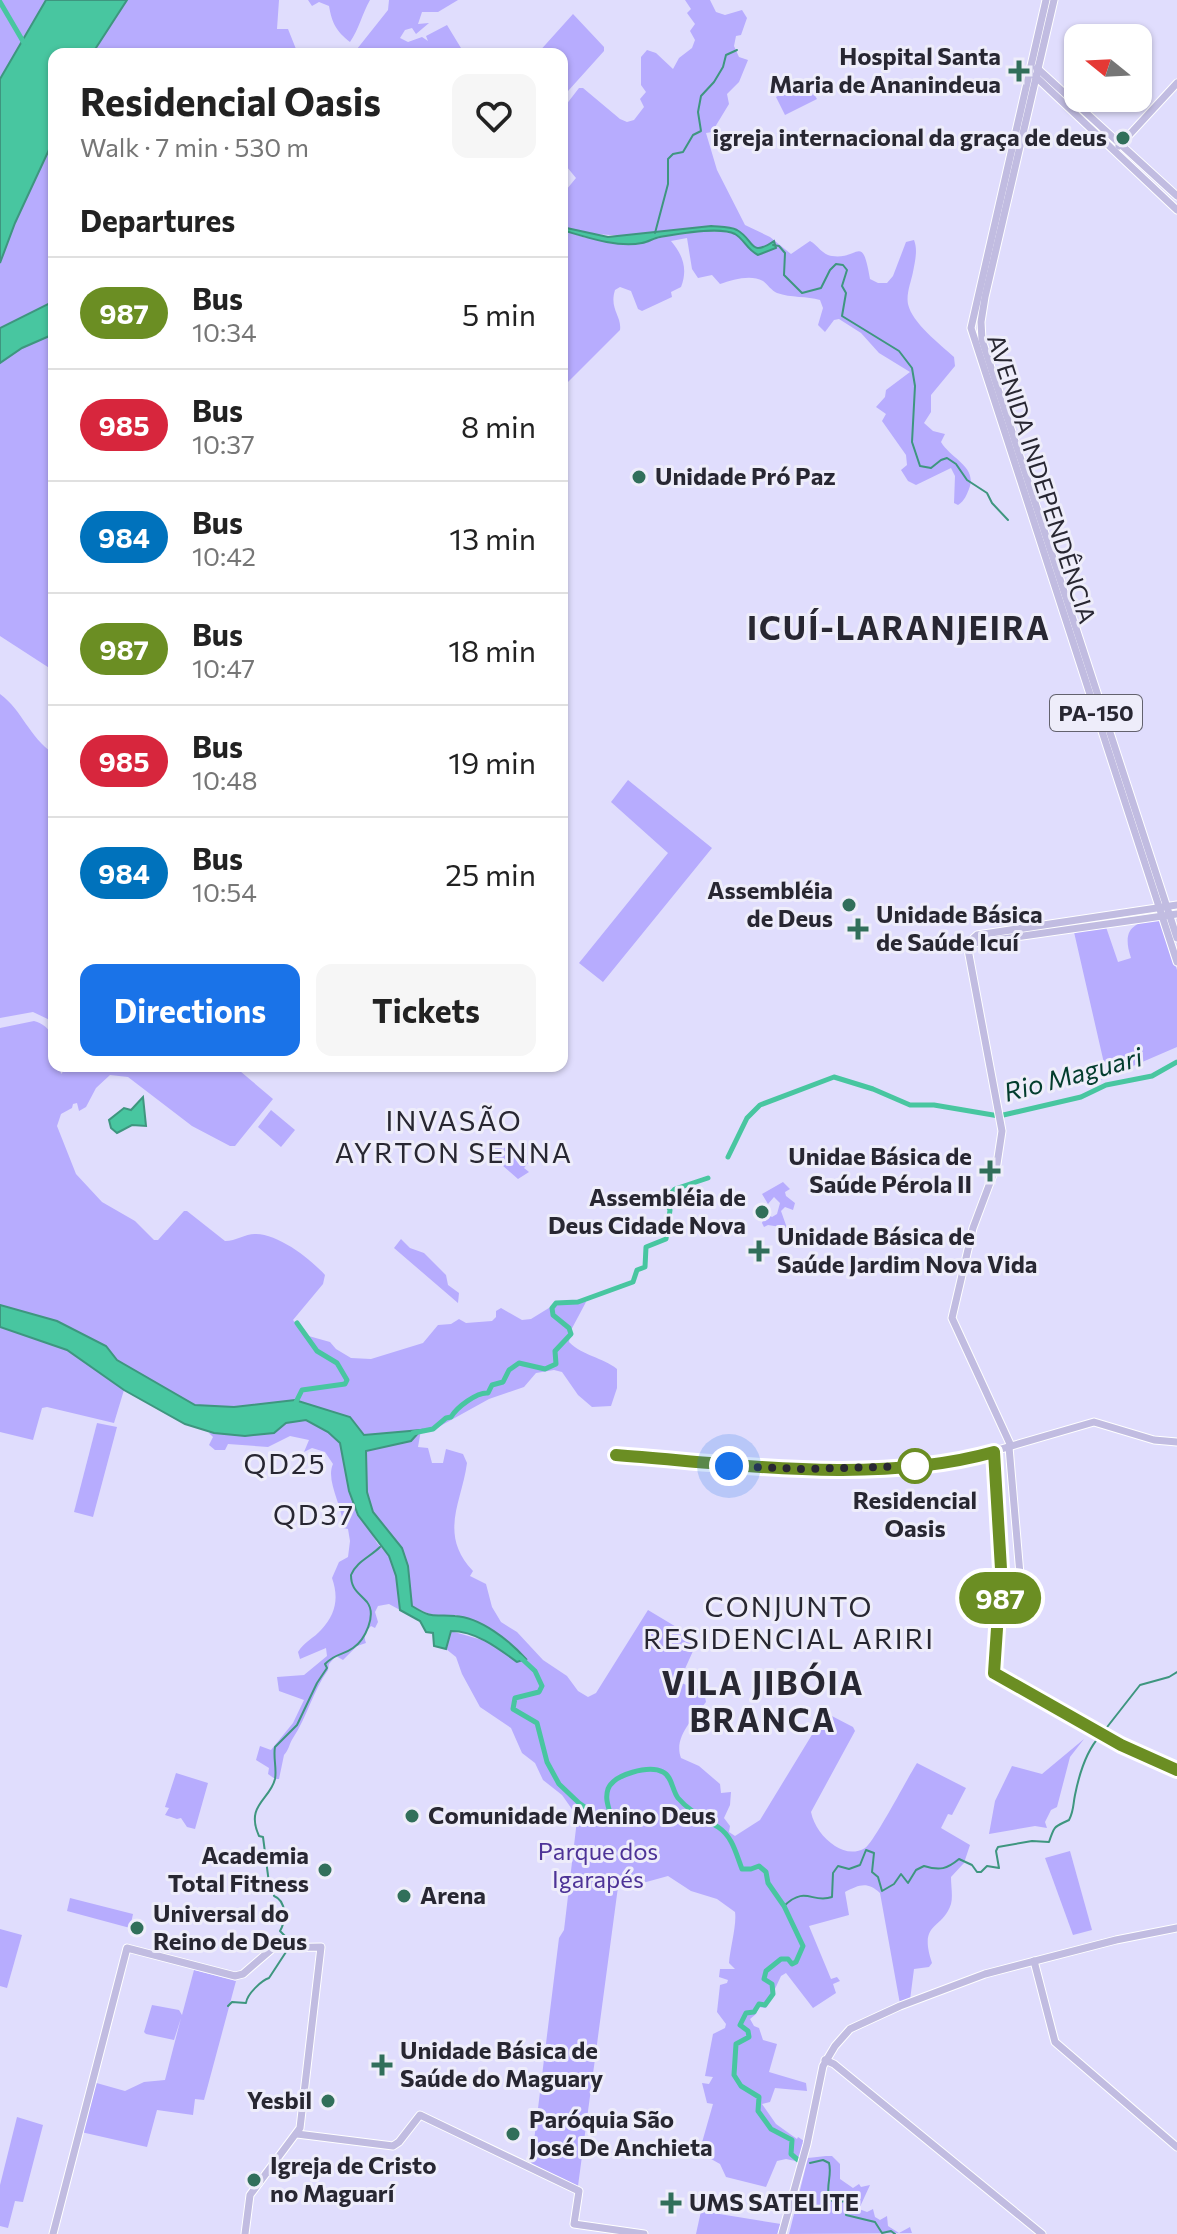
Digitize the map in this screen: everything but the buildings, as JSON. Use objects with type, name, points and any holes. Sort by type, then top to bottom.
[{"type":"main road","name":"AVENIDA INDEPENDÊNCIA","points":[[1046,0],[1039,45],[981,296],[982,340],[1009,436],[1147,859],[1177,938]]},
{"type":"main road","name":"AVENIDA INDEPENDÊNCIA","points":[[981,296],[1038,74],[1039,45],[1054,0]]},
{"type":"main road","points":[[1038,74],[1118,148],[1177,196]]},
{"type":"main road","points":[[1118,148],[1177,83]]},
{"type":"main road","points":[[1118,148],[1177,210]]},
{"type":"main road","points":[[999,1608],[1023,1609],[1010,1447],[952,1318],[973,1228],[997,1164],[1002,1140],[972,941],[1167,912],[1177,905]]},
{"type":"main road","name":"AVENIDA INDEPENDÊNCIA","points":[[1167,912],[1177,962]]},
{"type":"main road","points":[[616,1455],[741,1467],[804,1469],[925,1465],[994,1452],[1094,1422],[1158,1441],[1177,1442]]},
{"type":"main road","points":[[994,1452],[1001,1553],[994,1673],[1145,1757],[1177,1770]]},
{"type":"main road","points":[[783,2234],[807,2144],[817,2086],[839,2040],[854,2027],[964,1981],[1177,1930]]},
{"type":"main road","points":[[53,2234],[127,1948],[235,1976],[243,1974],[268,1950],[286,1947],[318,1949],[300,2128],[250,2195],[245,2234]]},
{"type":"main road","points":[[1034,1963],[1055,2042],[1177,2147]]},
{"type":"main road","points":[[827,2060],[1042,2234]]},
{"type":"main road","points":[[297,2134],[396,2145],[420,2115],[579,2191],[574,2224],[644,2234]]},
{"type":"green space","points":[[0,0],[46,0],[0,79]]},
{"type":"green space","points":[[127,0],[279,0],[277,29],[288,29],[296,48],[96,48]]},
{"type":"green space","points":[[308,0],[370,0],[350,42],[335,26],[329,6],[319,2],[312,6]]},
{"type":"green space","points":[[389,0],[458,0],[438,12],[422,12],[418,24],[429,23],[416,34],[412,28],[405,30],[400,38],[408,42],[422,37],[428,41],[426,36],[447,25],[461,48],[358,48],[388,10]]},
{"type":"green space","points":[[685,0],[710,0],[716,12],[725,15],[742,10],[747,18],[734,46],[739,57],[748,60],[739,82],[727,94],[729,104],[712,132],[706,133],[717,170],[745,225],[770,237],[791,254],[810,241],[832,256],[862,252],[870,279],[878,283],[887,283],[893,276],[906,242],[914,240],[916,256],[908,304],[921,326],[954,357],[955,366],[931,395],[931,412],[924,423],[933,431],[945,434],[941,442],[970,475],[969,489],[958,505],[954,503],[955,476],[951,468],[916,485],[908,481],[901,470],[907,465],[906,455],[882,421],[886,414],[876,407],[885,397],[886,390],[910,372],[879,353],[861,333],[839,319],[834,320],[825,332],[818,325],[823,308],[820,300],[777,293],[763,281],[753,278],[720,284],[712,275],[698,278],[692,269],[687,238],[671,241],[683,262],[681,287],[671,292],[672,297],[642,311],[638,309],[631,291],[620,287],[615,290],[614,302],[620,330],[568,382],[568,232],[586,238],[593,234],[568,228],[568,188],[576,178],[568,168],[568,102],[579,88],[583,88],[620,119],[627,122],[634,120],[644,107],[640,99],[646,92],[641,85],[641,57],[647,50],[656,53],[673,69],[679,58],[692,48],[695,40],[690,31],[695,24],[687,13],[691,9]],"holes":[[[711,226],[727,227],[743,234],[756,247],[773,242],[757,255],[735,234],[726,232],[704,231],[657,237],[644,243],[622,244],[593,237],[594,234],[627,236]]]},
{"type":"green space","points":[[573,14],[604,47],[604,51],[568,91],[568,48],[542,48]]},
{"type":"green space","points":[[806,81],[817,99],[785,115],[776,97]]},
{"type":"green space","points":[[48,152],[48,304],[0,328],[0,263]]},
{"type":"green space","points":[[48,337],[48,667],[0,636],[0,363],[22,348]]},
{"type":"green space","points":[[0,694],[48,749],[48,1019],[33,1012],[0,1018]]},
{"type":"green space","points":[[628,780],[712,848],[603,982],[579,963],[668,853],[611,802]]},
{"type":"green space","points":[[1161,918],[1177,970],[1177,1047],[1089,1085],[1085,1073],[1090,1071],[1093,1080],[1106,1072],[1074,932],[1106,927],[1118,962],[1131,958],[1128,940],[1132,928]]},
{"type":"green space","name":"Parque dos Igarapés","points":[[34,1021],[47,1028],[48,1072],[241,1072],[273,1099],[235,1146],[230,1146],[192,1126],[128,1077],[110,1075],[96,1088],[86,1107],[79,1111],[77,1103],[73,1104],[72,1108],[61,1114],[57,1126],[76,1174],[102,1202],[135,1221],[154,1240],[158,1240],[187,1211],[225,1241],[251,1234],[264,1235],[283,1242],[311,1262],[325,1275],[323,1284],[293,1320],[305,1335],[330,1342],[351,1358],[371,1359],[423,1343],[438,1325],[451,1324],[459,1319],[466,1323],[492,1321],[496,1311],[501,1308],[522,1320],[531,1319],[557,1303],[583,1299],[586,1302],[570,1332],[569,1342],[617,1369],[617,1388],[611,1406],[592,1407],[578,1395],[562,1372],[536,1373],[524,1387],[489,1399],[433,1430],[421,1430],[418,1447],[428,1448],[432,1463],[443,1463],[446,1449],[463,1454],[467,1463],[454,1531],[462,1557],[473,1571],[470,1576],[486,1584],[492,1607],[501,1622],[517,1632],[543,1660],[567,1676],[578,1691],[588,1697],[596,1693],[648,1610],[698,1640],[679,1682],[704,1692],[706,1702],[682,1735],[679,1750],[681,1758],[699,1766],[720,1784],[721,1793],[731,1792],[730,1805],[724,1818],[730,1826],[729,1832],[735,1836],[760,1820],[824,1715],[828,1714],[855,1731],[811,1812],[820,1831],[838,1848],[850,1852],[869,1844],[917,1763],[966,1788],[952,1815],[948,1814],[941,1828],[970,1845],[964,1863],[951,1877],[951,1904],[947,1913],[929,1933],[928,1950],[932,1963],[929,1967],[914,1969],[910,2000],[900,2004],[880,1893],[863,1885],[845,1892],[849,1915],[809,1926],[831,1979],[837,1977],[840,1981],[833,1984],[836,1993],[813,2008],[786,1973],[781,1976],[766,2008],[759,2007],[750,2019],[759,2028],[763,2040],[777,2044],[769,2072],[806,2083],[807,2091],[775,2088],[770,2102],[762,2104],[776,2124],[804,2141],[800,2162],[777,2161],[766,2187],[726,2177],[720,2164],[704,2155],[701,2146],[713,2104],[707,2103],[702,2083],[709,2084],[713,2077],[705,2076],[713,2034],[725,2028],[726,2024],[717,2012],[720,1985],[728,1980],[719,1977],[720,1969],[735,1969],[729,1963],[735,1912],[717,1899],[691,1891],[668,1876],[639,1884],[623,1879],[618,1887],[578,2186],[531,2165],[577,1820],[562,1795],[543,1780],[535,1763],[522,1753],[511,1728],[480,1707],[456,1657],[446,1649],[451,1631],[489,1642],[517,1662],[515,1647],[481,1624],[456,1615],[438,1618],[412,1606],[408,1566],[373,1512],[367,1492],[366,1451],[411,1441],[364,1435],[350,1417],[295,1400],[234,1407],[195,1405],[117,1360],[106,1346],[57,1321],[0,1305],[0,1028]]},
{"type":"green space","points":[[271,1110],[295,1130],[281,1147],[258,1127]]},
{"type":"green space","points":[[494,1143],[503,1149],[507,1146],[515,1151],[511,1155],[505,1151],[502,1153],[512,1162],[517,1153],[528,1163],[524,1168],[529,1172],[518,1179],[487,1152]]},
{"type":"green space","points":[[783,1182],[790,1189],[785,1192],[786,1196],[795,1203],[793,1210],[785,1207],[781,1211],[787,1228],[764,1227],[764,1215],[772,1217],[777,1214],[780,1203],[774,1197],[768,1204],[762,1194]]},
{"type":"green space","points":[[401,1239],[410,1248],[424,1253],[446,1275],[448,1285],[459,1293],[458,1303],[394,1248]]},
{"type":"green space","points":[[0,1327],[67,1350],[124,1390],[114,1423],[47,1407],[42,1408],[33,1440],[0,1432]]},
{"type":"green space","points":[[306,1420],[328,1431],[340,1443],[349,1491],[377,1543],[389,1556],[396,1577],[400,1610],[389,1604],[378,1606],[375,1612],[378,1622],[375,1628],[371,1626],[366,1632],[366,1643],[357,1646],[343,1660],[336,1656],[329,1664],[284,1755],[279,1779],[275,1779],[268,1774],[269,1768],[256,1760],[260,1746],[271,1750],[293,1723],[304,1700],[279,1691],[277,1677],[304,1675],[327,1656],[326,1648],[300,1659],[298,1652],[321,1630],[333,1612],[336,1599],[332,1578],[339,1562],[348,1557],[348,1529],[343,1528],[331,1478],[333,1464],[325,1452],[312,1448],[304,1452],[309,1440],[290,1436],[268,1447],[228,1444],[225,1450],[215,1450],[209,1445],[213,1437],[209,1433]]},
{"type":"green space","points":[[97,1423],[117,1427],[93,1517],[74,1512]]},
{"type":"green space","points":[[1084,1739],[1070,1757],[1057,1807],[1051,1810],[1045,1822],[1047,1828],[1035,1826],[989,1834],[995,1801],[1012,1766],[1042,1774]]},
{"type":"green space","points":[[176,1773],[208,1783],[195,1829],[187,1827],[181,1818],[165,1815]]},
{"type":"green space","points":[[1070,1851],[1092,1930],[1073,1935],[1045,1858]]},
{"type":"green space","points":[[70,1898],[133,1914],[130,1928],[67,1911]]},
{"type":"green space","points":[[0,1929],[22,1935],[7,1988],[0,1986]]},
{"type":"green space","points":[[194,1970],[236,1981],[204,2100],[195,2099],[193,2115],[157,2110],[147,2147],[81,2132],[93,2082],[125,2091],[144,2082],[165,2080],[181,2018],[174,2040],[144,2032],[152,2005],[179,2010],[182,2015]]},
{"type":"green space","points":[[17,2117],[43,2125],[23,2202],[15,2201],[8,2228],[0,2226],[0,2185]]},
{"type":"green space","points":[[832,2156],[840,2164],[840,2179],[853,2188],[859,2184],[861,2187],[870,2185],[859,2209],[867,2212],[873,2209],[875,2217],[880,2220],[887,2216],[888,2226],[899,2233],[910,2227],[912,2233],[789,2234],[808,2158]]},
{"type":"green space","points":[[701,2211],[781,2224],[778,2234],[696,2234]]},
{"type":"shaded area","points":[[46,0],[127,0],[96,48],[48,48],[48,152],[0,263],[0,79]]},
{"type":"shaded area","points":[[727,227],[743,234],[756,248],[774,241],[776,248],[758,255],[735,234],[719,231],[698,231],[622,244],[568,232],[568,228],[608,237]]},
{"type":"shaded area","points":[[48,304],[48,337],[22,348],[0,363],[0,328]]},
{"type":"shaded area","points":[[143,1097],[146,1126],[132,1125],[117,1133],[111,1128],[109,1120],[124,1108],[131,1110]]},
{"type":"shaded area","points":[[0,1305],[57,1321],[106,1346],[117,1360],[195,1405],[234,1407],[295,1400],[350,1417],[364,1435],[421,1430],[411,1441],[366,1451],[367,1492],[373,1512],[402,1548],[408,1566],[412,1606],[430,1615],[465,1617],[484,1625],[526,1659],[517,1662],[486,1641],[460,1632],[451,1631],[446,1649],[434,1646],[433,1633],[426,1632],[420,1621],[400,1610],[396,1576],[389,1556],[358,1515],[349,1491],[340,1443],[328,1432],[306,1420],[286,1423],[274,1433],[245,1436],[214,1433],[185,1424],[124,1390],[67,1350],[0,1327]]},
{"type":"waterway","points":[[0,2],[24,43]]},
{"type":"waterway","points":[[655,233],[668,184],[668,159],[673,154],[683,152],[693,135],[701,131],[698,112],[701,96],[714,82],[726,55],[737,50]]},
{"type":"waterway","name":"Rio Maguari","points":[[773,245],[779,246],[785,253],[784,275],[802,293],[821,288],[830,270],[836,264],[843,265],[847,270],[842,286],[846,293],[842,316],[899,351],[912,368],[915,386],[912,442],[920,466],[931,468],[947,458],[956,464],[967,480],[987,493],[1008,520]]},
{"type":"waterway","name":"Rio Maguari","points":[[728,1157],[747,1118],[760,1105],[834,1077],[910,1105],[934,1105],[999,1116],[1081,1097],[1106,1085],[1152,1076],[1177,1062]]},
{"type":"waterway","name":"Rio Maguari","points":[[413,1433],[433,1429],[468,1401],[488,1393],[492,1385],[503,1382],[509,1370],[519,1363],[545,1369],[556,1364],[555,1351],[571,1334],[569,1328],[553,1315],[552,1308],[556,1303],[578,1302],[633,1282],[637,1270],[645,1267],[646,1247],[666,1239],[670,1210],[665,1200],[675,1189],[708,1178]]},
{"type":"waterway","points":[[295,1404],[302,1390],[345,1384],[347,1380],[337,1363],[317,1351],[297,1323]]},
{"type":"waterway","points":[[285,1946],[286,1937],[280,1931],[283,1907],[269,1883],[263,1837],[259,1836],[255,1817],[275,1779],[275,1747],[297,1725],[327,1668],[325,1664],[353,1648],[365,1633],[370,1620],[370,1607],[354,1587],[351,1575],[380,1547]]},
{"type":"waterway","name":"Rio Maguari","points":[[520,1657],[535,1671],[542,1686],[539,1692],[515,1698],[513,1709],[537,1723],[547,1762],[559,1784],[579,1803],[603,1820],[610,1813],[608,1789],[617,1779],[641,1770],[663,1772],[682,1803],[727,1836],[742,1869],[759,1866],[766,1872],[768,1883],[784,1906],[803,1946],[796,1962],[792,1964],[788,1959],[781,1959],[766,1971],[764,1979],[772,1984],[773,1994],[765,2005],[759,2004],[754,2012],[746,2013],[740,2025],[748,2031],[749,2037],[736,2044],[734,2075],[741,2086],[759,2097],[758,2111],[771,2129],[792,2140],[791,2154],[798,2160]]},
{"type":"waterway","points":[[1104,1731],[1140,1685],[1177,1672]]},
{"type":"waterway","points":[[784,1906],[798,1897],[832,1897],[833,1873],[838,1866],[849,1869],[860,1865],[866,1850],[874,1853],[872,1872],[878,1877],[882,1891],[894,1884],[901,1874],[908,1883],[916,1870],[924,1866],[943,1868],[959,1859],[981,1872],[987,1866],[999,1868],[998,1847],[1032,1841],[1049,1842],[1056,1827],[1071,1817],[1084,1764],[1100,1736]]},
{"type":"waterway","points":[[228,2006],[232,2002],[246,2003],[255,1988],[269,1978],[286,1952]]},
{"type":"waterway","name":"Rio Maguari","points":[[810,2163],[823,2160],[829,2163],[829,2194],[834,2203],[845,2201],[846,2215],[875,2222],[882,2233],[891,2231],[895,2234]]},
{"type":"bus line","name":"987","points":[[616,1455],[741,1467],[804,1469],[925,1465],[994,1452],[1001,1569],[994,1673],[1121,1745],[1177,1770]]},
{"type":"place","name":"Hospital Santa Maria de Ananindeua","points":[[1019,71]]},
{"type":"place","name":"igreja internacional da graça de deus","points":[[1123,138]]},
{"type":"place","name":"Unidade Pró Paz","points":[[639,477]]},
{"type":"place","name":"Assembléia de Deus","points":[[849,905]]},
{"type":"place","name":"Unidade Básica de Saúde Icuí","points":[[858,929]]},
{"type":"place","name":"Unidae Básica de Saúde Pérola II","points":[[990,1171]]},
{"type":"place","name":"Assembléia de Deus Cidade Nova","points":[[762,1212]]},
{"type":"place","name":"Unidade Básica de Saúde Jardim Nova Vida","points":[[759,1251]]},
{"type":"place","name":"Residencial Oasis","points":[[915,1466]]},
{"type":"place","name":"Comunidade Menino Deus","points":[[412,1816]]},
{"type":"place","name":"Academia Total Fitness","points":[[325,1870]]},
{"type":"place","name":"Arena","points":[[404,1896]]},
{"type":"place","name":"Universal do Reino de Deus","points":[[137,1928]]},
{"type":"place","name":"Unidade Básica de Saúde do Maguary","points":[[382,2065]]},
{"type":"place","name":"Yesbil","points":[[328,2101]]},
{"type":"place","name":"Paróquia São José De Anchieta","points":[[513,2134]]},
{"type":"place","name":"Igreja de Cristo no Maguarí","points":[[254,2180]]},
{"type":"place","name":"UMS SATELITE","points":[[671,2203]]},
{"type":"district","name":"ICUÍ-LARANJEIRA","points":[[899,629]]},
{"type":"district","name":"INVASÃO AYRTON SENNA","points":[[454,1137]]},
{"type":"district","name":"QD25","points":[[285,1464]]},
{"type":"district","name":"QD37","points":[[314,1515]]},
{"type":"district","name":"CONJUNTO RESIDENCIAL ARIRI","points":[[789,1623]]},
{"type":"district","name":"VILA JIBÓIA BRANCA","points":[[763,1702]]},
{"type":"route","points":[[729,1466],[804,1469],[915,1466]]}]
